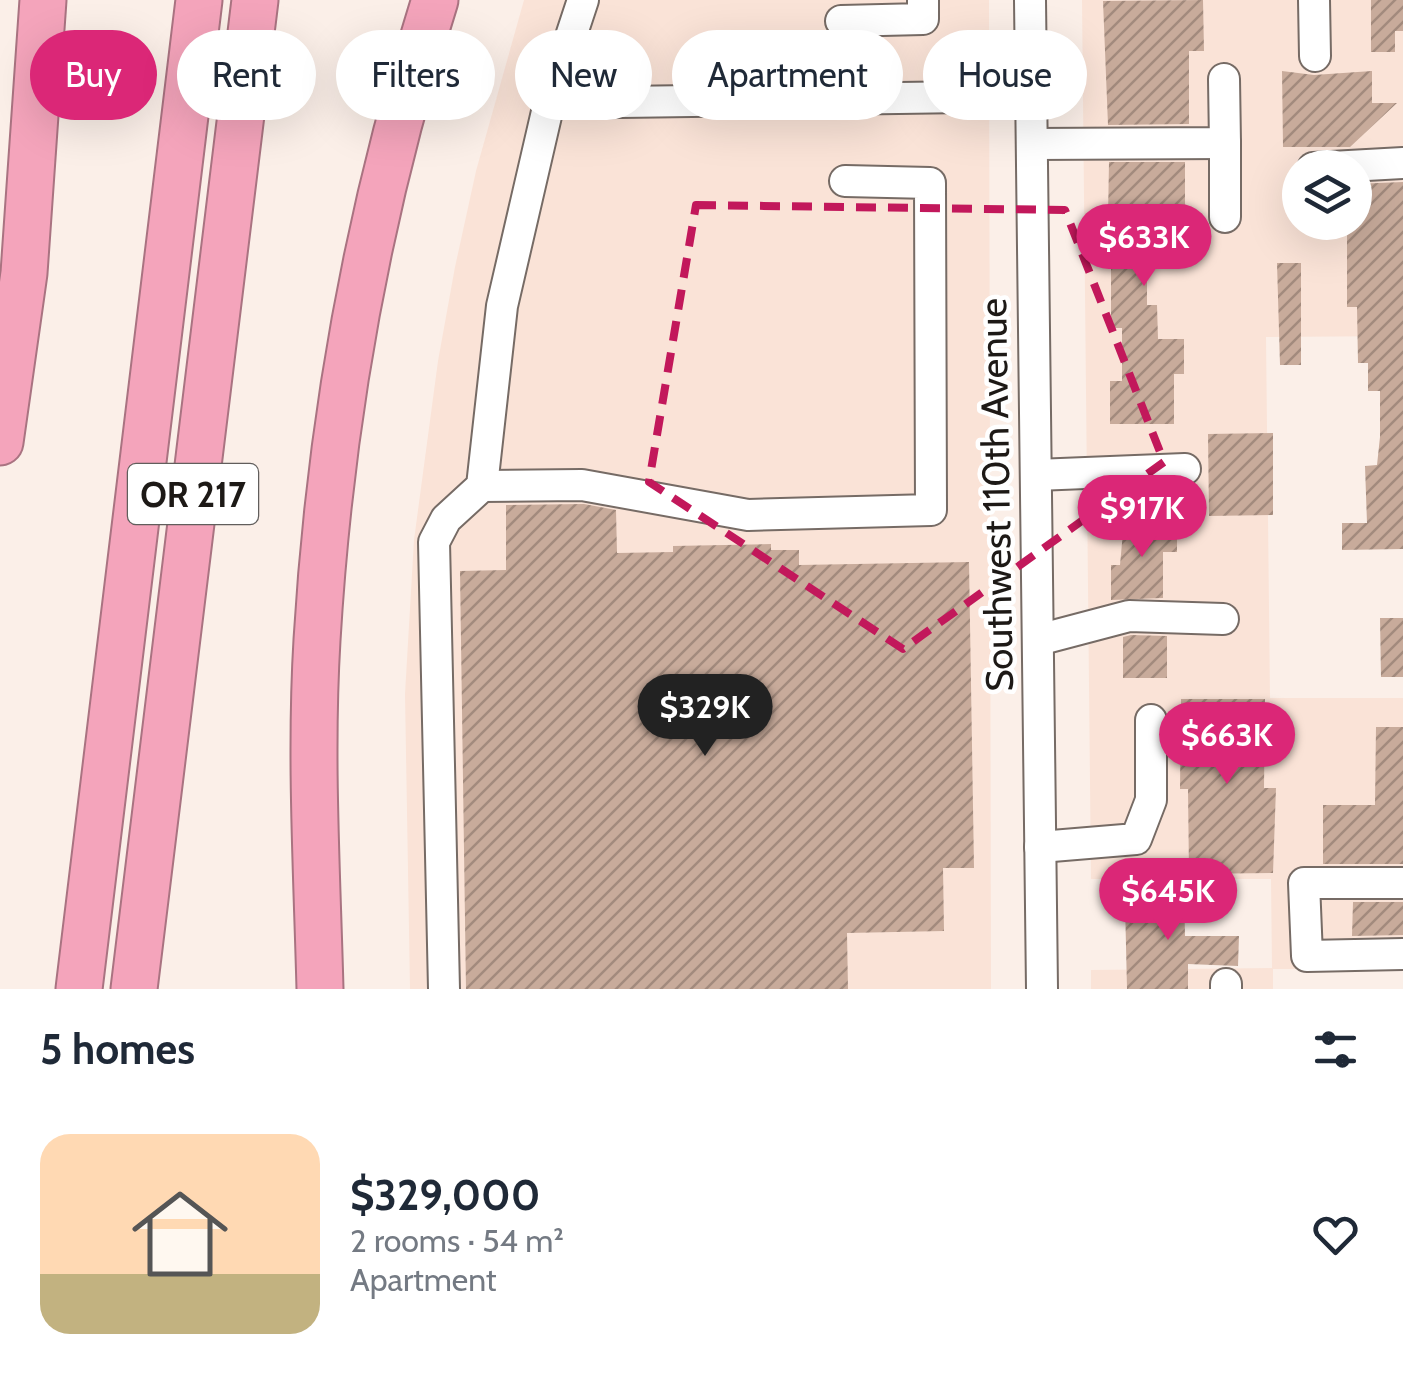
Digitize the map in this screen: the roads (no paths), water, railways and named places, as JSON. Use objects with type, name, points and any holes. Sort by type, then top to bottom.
[{"type":"highway","points":[[0,442],[24,272],[43,0]]},
{"type":"highway","name":"OR 217","points":[[78,989],[199,0]]},
{"type":"highway","name":"OR 217","points":[[134,989],[255,0]]},
{"type":"highway","points":[[320,989],[314,809],[317,644],[332,480],[358,286],[384,171],[435,0]]},
{"type":"street","points":[[573,30],[583,0]]},
{"type":"street","points":[[841,21],[923,19],[923,0]]},
{"type":"street","name":"Southwest 110th Avenue","points":[[1030,0],[1031,30]]},
{"type":"street","points":[[1314,0],[1315,56]]},
{"type":"street","points":[[1224,79],[1225,217]]},
{"type":"street","points":[[652,102],[923,98]]},
{"type":"street","points":[[444,989],[434,542],[446,520],[482,486],[502,306],[545,120]]},
{"type":"street","name":"Southwest 110th Avenue","points":[[1032,120],[1042,989]]},
{"type":"street","points":[[1032,144],[1224,143]]},
{"type":"street","points":[[1372,165],[1403,163]]},
{"type":"street","points":[[482,486],[582,485],[748,515],[931,510],[930,183],[844,181]]},
{"type":"street","points":[[1036,476],[1185,469]]},
{"type":"street","points":[[1038,640],[1129,616],[1223,619]]},
{"type":"street","points":[[1040,847],[1136,839],[1151,800],[1152,720]]},
{"type":"street","points":[[1403,883],[1304,883],[1308,956],[1403,954]]}]
